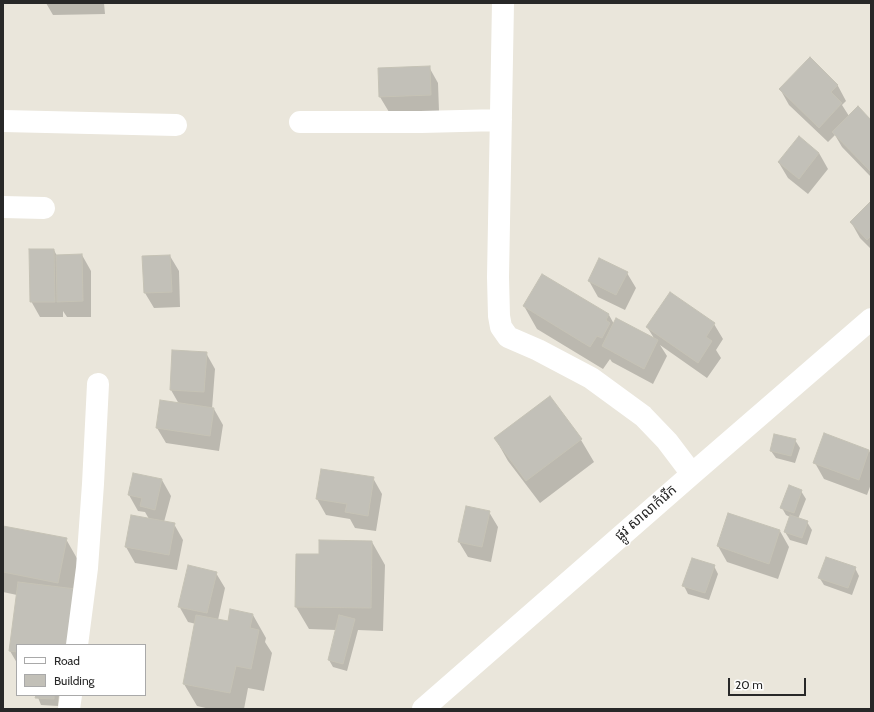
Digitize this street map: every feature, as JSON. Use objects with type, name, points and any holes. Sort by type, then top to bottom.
[{"type":"street","points":[[503,3],[498,277],[499,316],[501,327],[508,337],[538,350],[591,378],[643,416],[667,441],[692,474]]},
{"type":"street","points":[[300,122],[421,122],[501,120]]},
{"type":"street","points":[[3,121],[176,125]]},
{"type":"street","points":[[3,207],[44,208]]},
{"type":"street","name":"ផ្លូវ សាលាកំរើក","points":[[423,709],[871,319]]},
{"type":"street","points":[[77,644],[88,560],[98,384]]},
{"type":"street","points":[[69,709],[70,696]]},
{"type":"building","points":[[810,57],[838,85],[831,92],[842,103],[819,128],[779,89]]},
{"type":"building","points":[[430,66],[431,95],[379,97],[378,68]]},
{"type":"building","points":[[858,106],[871,120],[871,172],[832,132]]},
{"type":"building","points":[[799,136],[819,153],[799,179],[778,162]]},
{"type":"building","points":[[871,201],[871,236],[867,240],[850,222]]},
{"type":"building","points":[[29,249],[54,249],[55,302],[30,302]]},
{"type":"building","points":[[82,254],[83,301],[57,302],[56,255]]},
{"type":"building","points":[[170,255],[172,292],[144,293],[142,256]]},
{"type":"building","points":[[599,258],[628,272],[616,295],[588,281]]},
{"type":"building","points":[[542,274],[609,314],[606,320],[610,323],[602,338],[597,336],[590,347],[523,306]]},
{"type":"building","points":[[670,292],[715,323],[706,337],[712,341],[698,363],[646,327]]},
{"type":"building","points":[[616,318],[658,340],[644,369],[602,346]]},
{"type":"building","points":[[172,350],[207,352],[204,392],[170,390]]},
{"type":"building","points":[[550,396],[582,439],[526,481],[494,438]]},
{"type":"building","points":[[160,400],[214,408],[210,436],[156,428]]},
{"type":"building","points":[[824,433],[869,450],[859,480],[813,463]]},
{"type":"building","points":[[774,434],[796,439],[791,456],[770,451]]},
{"type":"building","points":[[321,469],[374,477],[368,516],[345,512],[347,504],[316,499]]},
{"type":"building","points":[[133,473],[162,479],[155,510],[140,506],[142,498],[128,495]]},
{"type":"building","points":[[789,485],[802,490],[794,513],[780,508]]},
{"type":"building","points":[[466,506],[490,511],[482,547],[458,542]]},
{"type":"building","points":[[728,513],[780,530],[769,564],[717,546]]},
{"type":"building","points":[[131,515],[175,523],[169,555],[125,547]]},
{"type":"building","points":[[790,515],[808,521],[802,538],[784,532]]},
{"type":"building","points":[[3,526],[67,538],[58,583],[3,572]]},
{"type":"building","points":[[319,540],[372,541],[371,608],[295,607],[296,554],[319,554]]},
{"type":"building","points":[[826,557],[856,567],[848,588],[818,578]]},
{"type":"building","points":[[692,558],[715,565],[705,593],[682,586]]},
{"type":"building","points":[[188,565],[217,572],[207,613],[178,607]]},
{"type":"building","points":[[18,582],[76,589],[69,644],[16,644],[16,652],[9,651]]},
{"type":"building","points":[[230,609],[253,614],[250,628],[259,630],[251,669],[236,666],[230,693],[183,684],[196,615],[228,621]]},
{"type":"building","points":[[339,615],[355,619],[343,664],[328,660]]},
{"type":"building","points":[[36,696],[54,696],[54,699],[35,698]]}]
